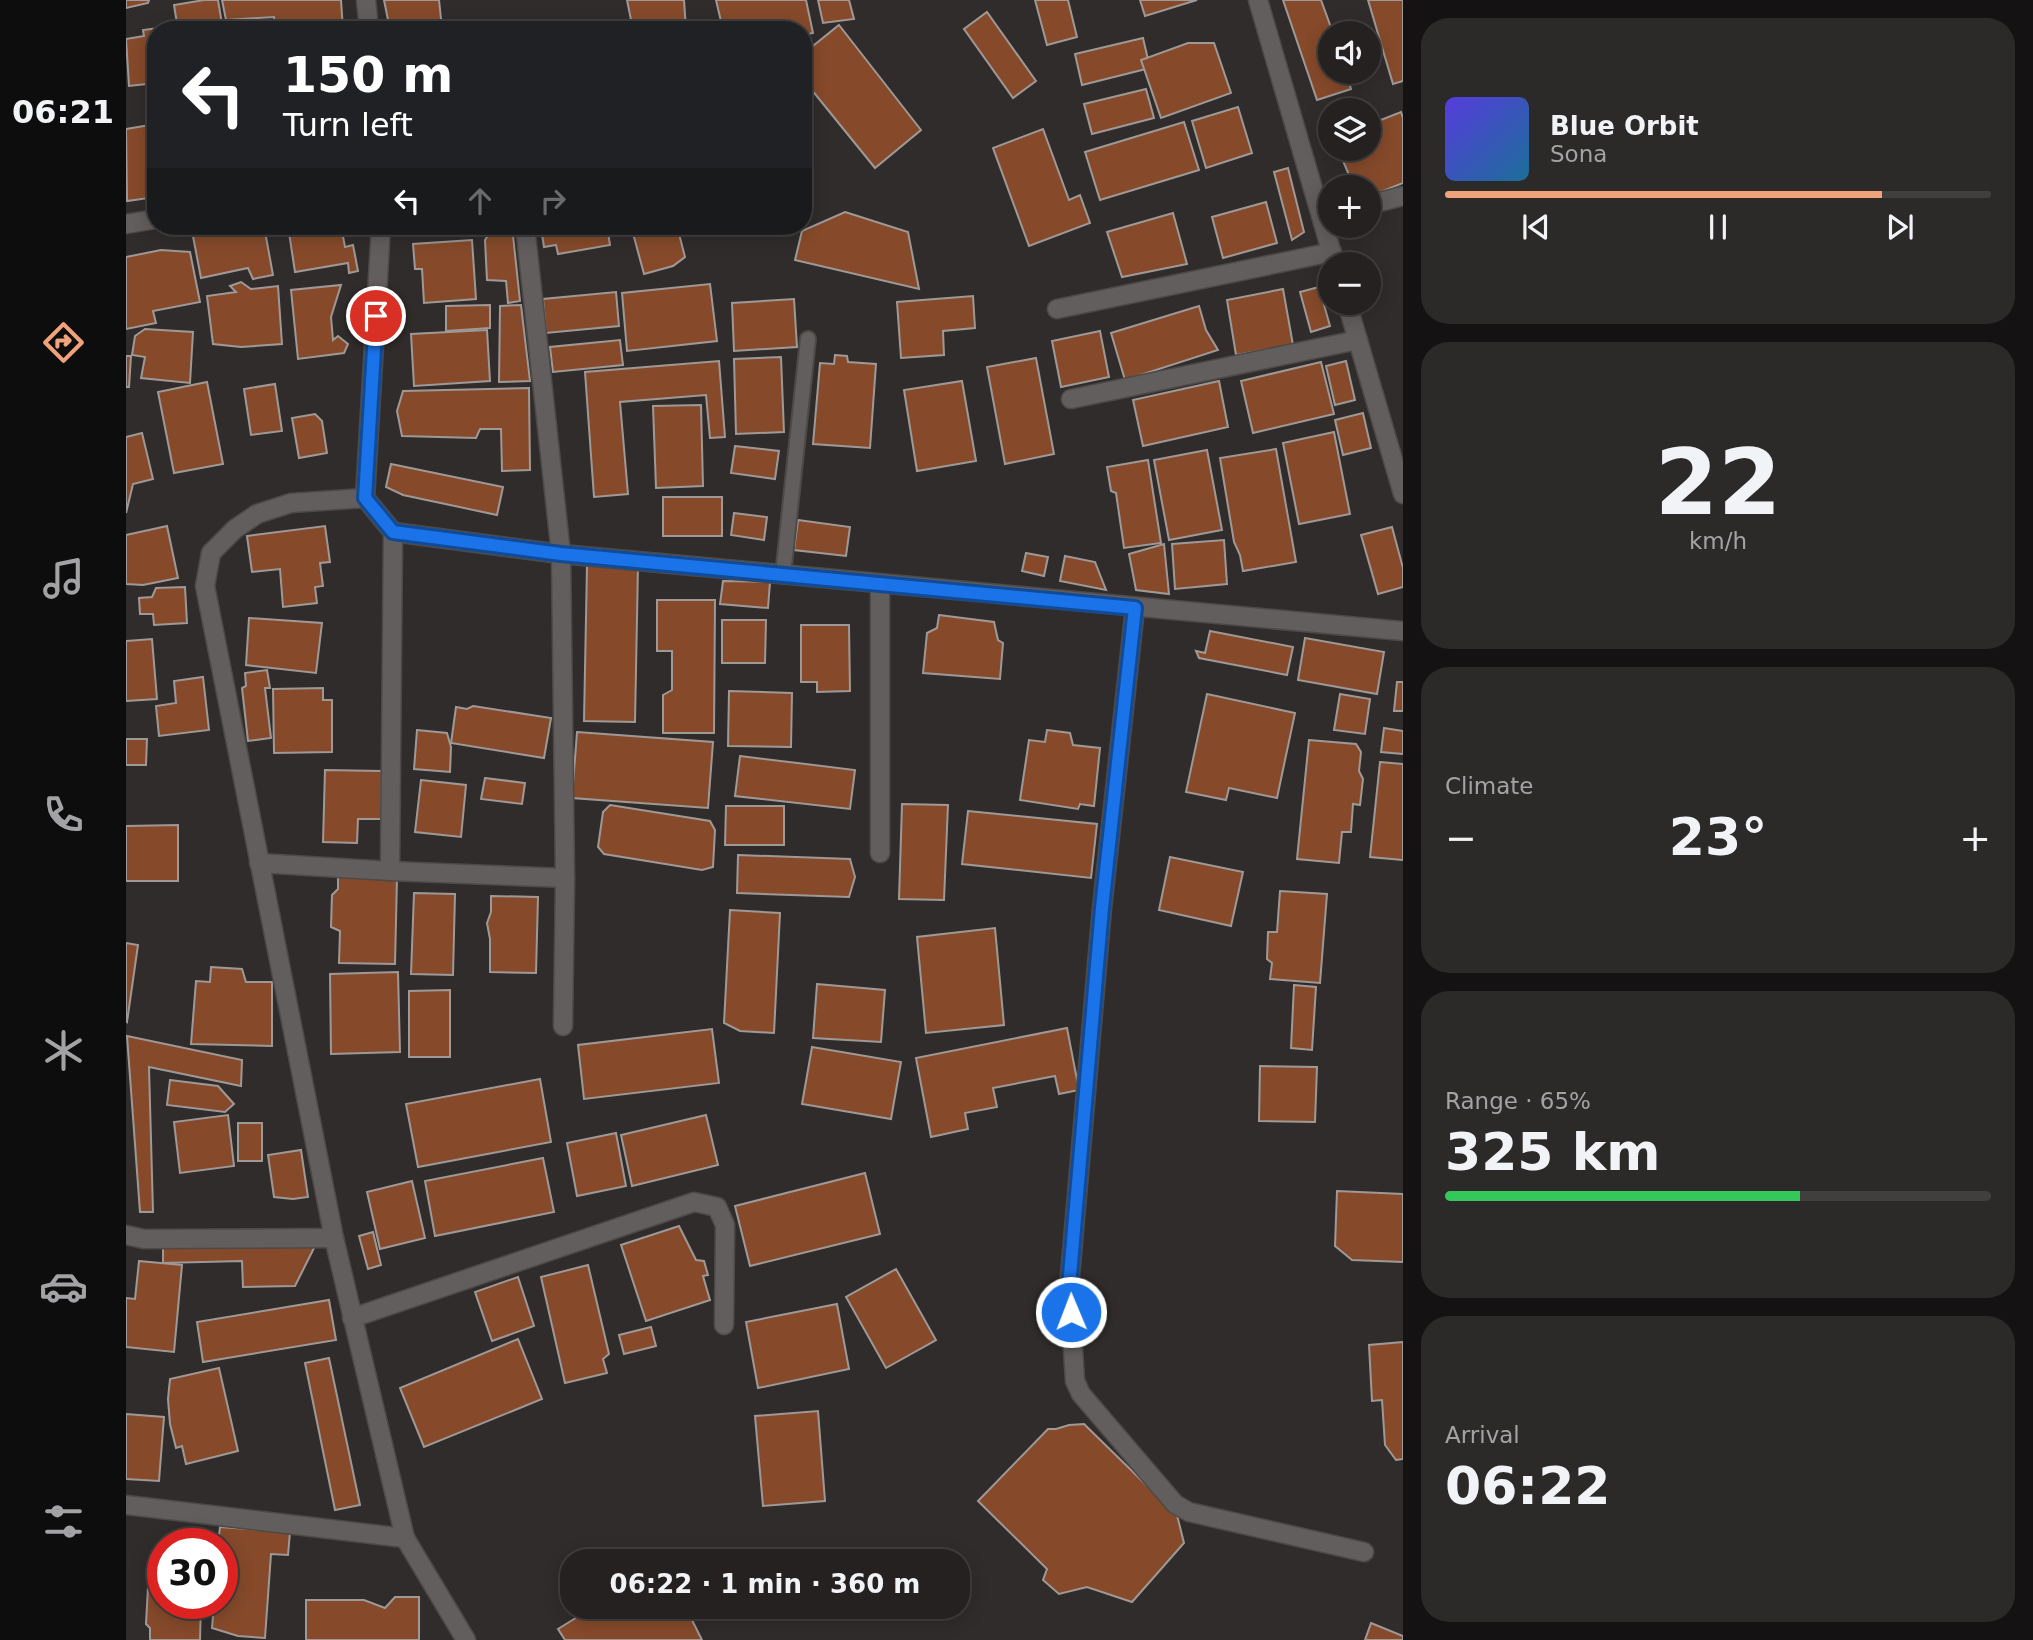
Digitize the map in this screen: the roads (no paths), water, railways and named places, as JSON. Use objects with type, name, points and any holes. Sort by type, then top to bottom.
[{"type":"street","points":[[366,0],[368,21]]},
{"type":"street","points":[[1258,0],[1318,194]]},
{"type":"street","points":[[1381,201],[1403,195]]},
{"type":"street","points":[[126,224],[147,220]]},
{"type":"street","points":[[380,235],[365,498],[393,532],[390,871]]},
{"type":"street","points":[[525,235],[561,554],[565,878],[563,1026]]},
{"type":"street","points":[[1056,309],[1318,261]]},
{"type":"street","points":[[1351,315],[1403,494]]},
{"type":"street","points":[[1071,399],[1358,340]]},
{"type":"street","points":[[365,498],[291,503],[257,514],[236,529],[211,553],[205,586],[334,1238],[405,1538],[466,1640]]},
{"type":"street","points":[[393,532],[561,554],[1403,631]]},
{"type":"street","points":[[880,584],[880,853]]},
{"type":"street","points":[[1135,608],[1102,908],[1069,1287],[1075,1381],[1081,1394],[1175,1504],[1189,1512],[1364,1552]]},
{"type":"street","points":[[259,863],[565,878]]},
{"type":"street","points":[[352,1318],[694,1202],[717,1207],[725,1224],[724,1325]]},
{"type":"street","points":[[126,1235],[144,1239],[334,1238]]},
{"type":"street","points":[[126,1505],[405,1538]]},
{"type":"lane","points":[[783,575],[808,339]]}]
